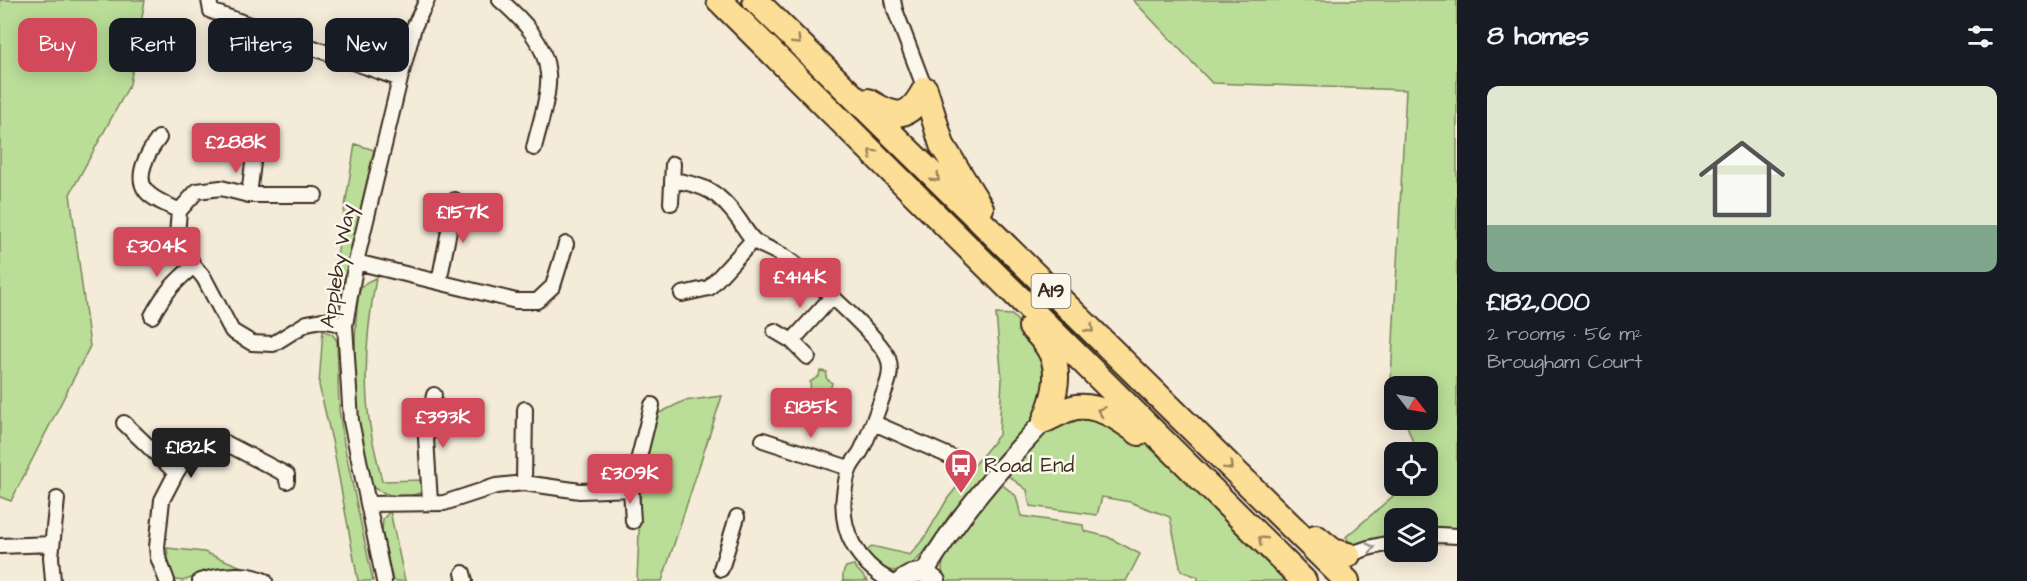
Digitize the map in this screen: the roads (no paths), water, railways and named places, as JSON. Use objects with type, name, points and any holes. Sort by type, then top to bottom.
[{"type":"highway","name":"A19","points":[[719,0],[1304,581]]},
{"type":"highway","name":"A19","points":[[755,0],[1347,581]]},
{"type":"highway","points":[[842,85],[887,113],[900,114],[918,103],[925,89]]},
{"type":"highway","points":[[925,89],[942,145],[1009,250]]},
{"type":"highway","points":[[974,253],[1015,308],[1048,347],[1055,368],[1056,385],[1053,401],[1045,420]]},
{"type":"highway","points":[[1045,420],[1076,407],[1094,408],[1118,417],[1230,509]]},
{"type":"highway","points":[[1258,496],[1302,526],[1333,551],[1348,555]]},
{"type":"street","points":[[209,0],[211,11],[400,79]]},
{"type":"street","name":"Appleby Way","points":[[384,581],[351,422],[345,325],[356,262],[400,79],[414,27],[427,0]]},
{"type":"street","points":[[500,0],[523,20],[540,47],[548,74],[534,148]]},
{"type":"street","points":[[893,0],[925,89]]},
{"type":"street","points":[[159,138],[152,147],[143,168],[142,184],[149,194],[178,211]]},
{"type":"street","points":[[249,195],[254,155]]},
{"type":"street","points":[[671,203],[673,164]]},
{"type":"street","points":[[672,180],[694,183],[717,194],[735,214],[753,240],[786,258],[868,332],[888,358],[889,379],[874,423],[861,451],[849,468],[842,510],[846,529],[855,550],[866,564],[890,581]]},
{"type":"street","points":[[315,195],[249,195],[221,188],[197,191],[178,211],[177,235],[194,266],[204,278],[232,331],[252,343],[273,344],[307,322],[322,320],[345,325]]},
{"type":"street","points":[[439,282],[455,200]]},
{"type":"street","points":[[682,294],[709,288],[753,240]]},
{"type":"street","points":[[356,262],[516,301],[537,301],[553,286],[566,244]]},
{"type":"street","points":[[152,316],[173,283],[194,266]]},
{"type":"street","points":[[792,341],[831,298]]},
{"type":"street","points":[[775,331],[792,341],[808,357]]},
{"type":"street","points":[[430,502],[426,438],[434,395]]},
{"type":"street","points":[[633,521],[631,489],[652,405]]},
{"type":"street","points":[[524,483],[525,409]]},
{"type":"street","points":[[901,581],[910,574],[930,577],[941,544],[967,508],[1003,464],[1045,420]]},
{"type":"street","points":[[124,423],[176,473]]},
{"type":"street","points":[[874,423],[957,459]]},
{"type":"street","points":[[167,581],[158,557],[162,500],[198,439],[216,438],[287,475],[287,480]]},
{"type":"street","points":[[764,440],[849,468]]},
{"type":"street","points":[[369,504],[444,503],[496,486],[524,483],[580,492],[631,489]]},
{"type":"street","points":[[54,581],[51,557],[57,499]]},
{"type":"street","points":[[721,569],[737,517]]},
{"type":"street","points":[[1438,535],[1457,536]]},
{"type":"street","points":[[0,546],[52,544]]},
{"type":"street","points":[[1348,555],[1384,544]]},
{"type":"street","points":[[200,581],[220,575],[255,576],[265,581]]},
{"type":"place","name":"Road End","points":[[961,494]]}]
